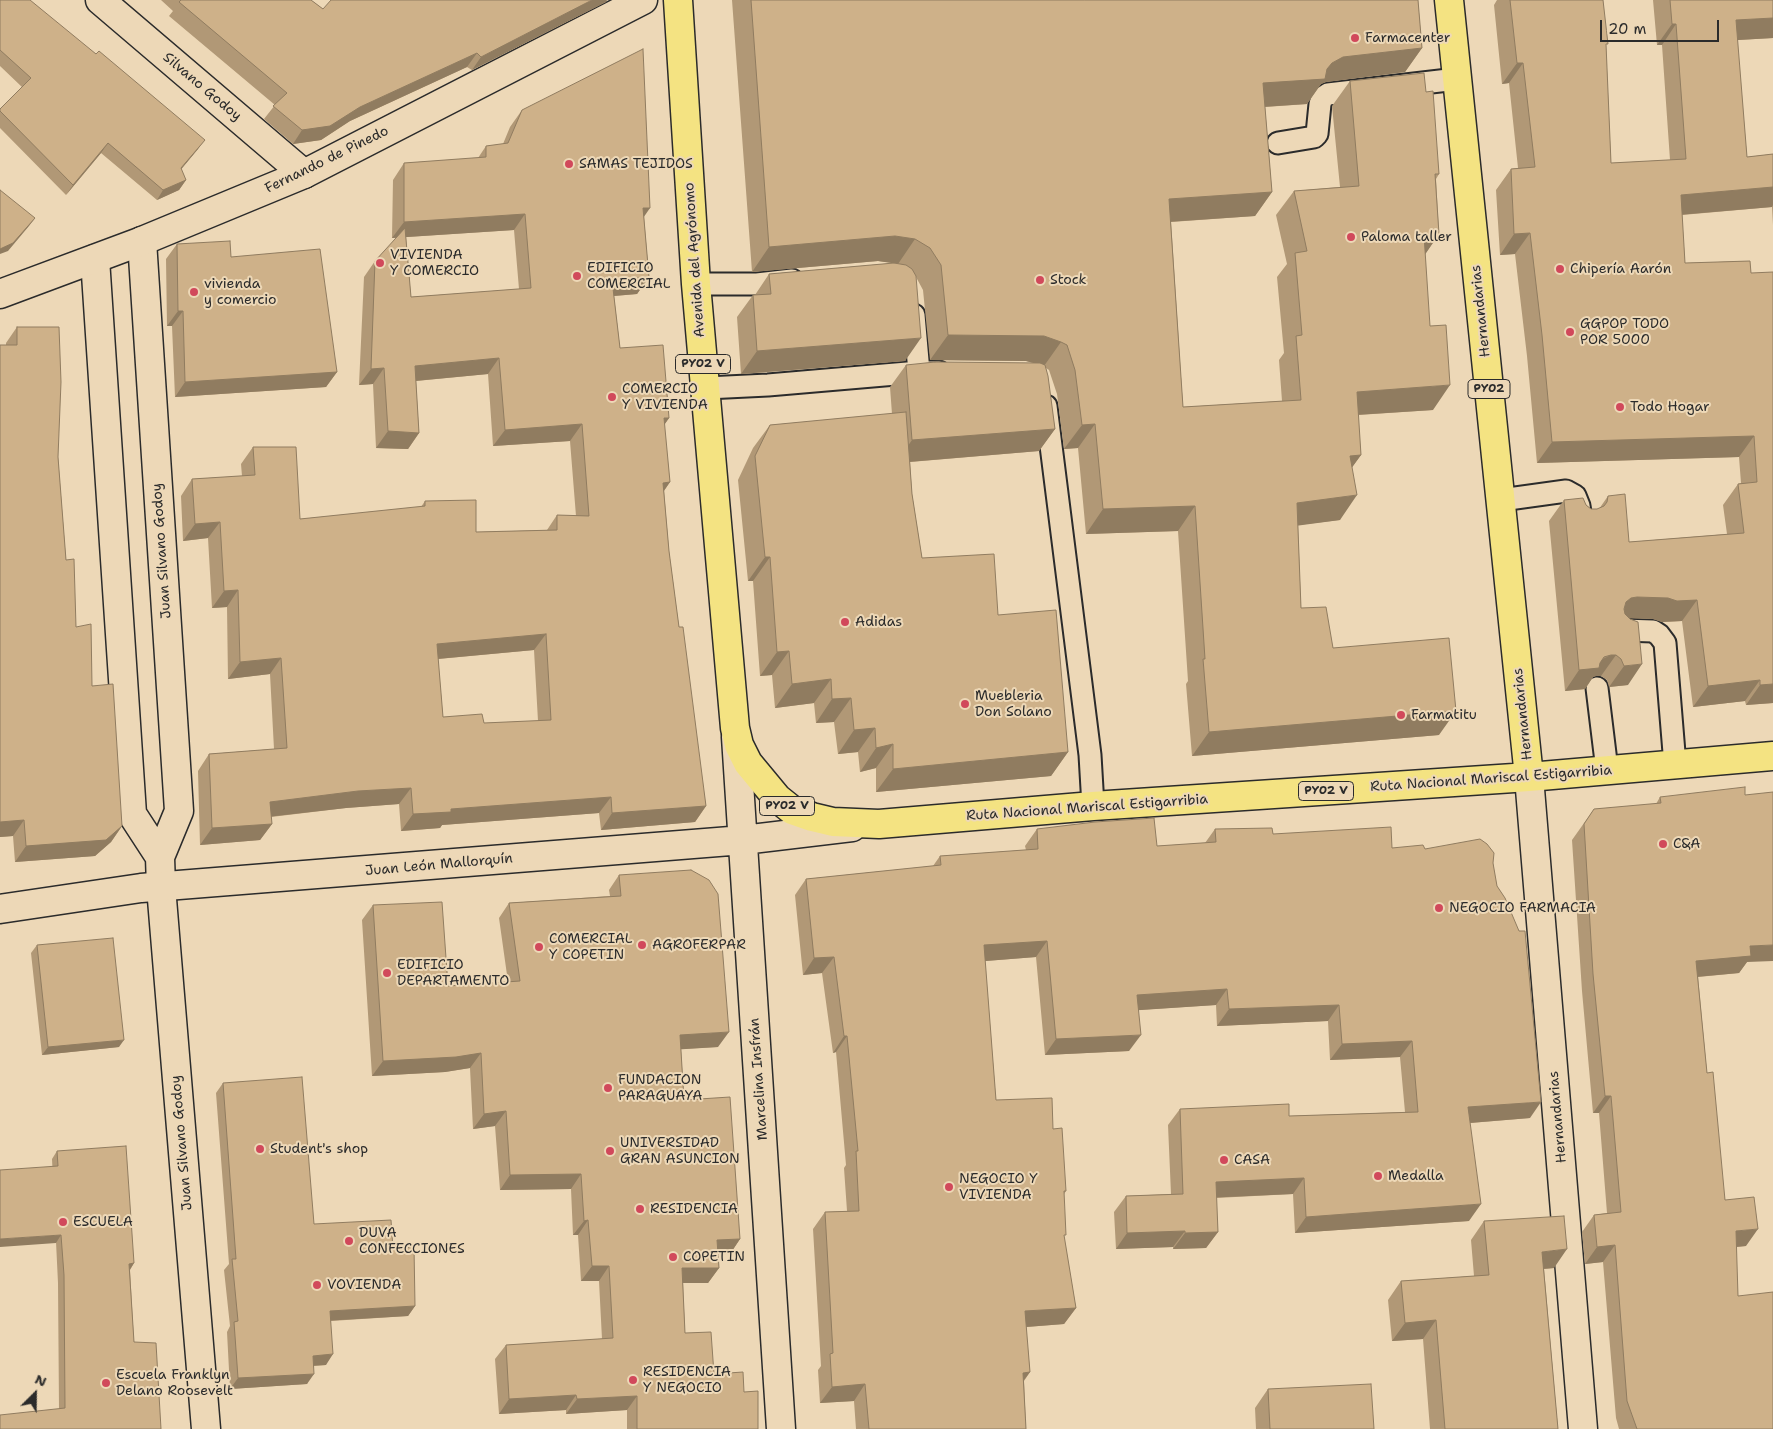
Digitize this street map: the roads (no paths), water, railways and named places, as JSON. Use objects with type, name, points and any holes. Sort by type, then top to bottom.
[{"type":"highway","name":"Avenida del Agrónomo","points":[[678,0],[696,284],[735,728]]},
{"type":"highway","name":"Hernandarias","points":[[1449,0],[1529,777]]},
{"type":"highway","name":"PY02 V","points":[[735,728],[739,745],[748,764],[777,798],[792,810],[833,822],[879,824]]},
{"type":"highway","name":"Ruta Nacional Mariscal Estigarribia","points":[[879,824],[1093,806],[1529,777],[1773,756]]},
{"type":"main road","name":"Silvano Godoy","points":[[100,0],[304,174]]},
{"type":"main road","name":"Fernando de Pinedo","points":[[0,294],[142,241],[304,174],[643,0]]},
{"type":"main road","name":"Juan Silvano Godoy","points":[[142,241],[179,811],[160,857],[161,887],[206,1429]]},
{"type":"main road","points":[[95,259],[132,814],[160,857]]},
{"type":"main road","name":"Marcelina Insfrán","points":[[735,728],[781,1429]]},
{"type":"main road","name":"Hernandarias","points":[[1529,777],[1583,1429]]},
{"type":"main road","name":"Juan León Mallorquín","points":[[0,909],[141,888],[743,840],[879,824]]},
{"type":"lane","points":[[1278,143],[1314,137],[1317,134],[1320,104],[1322,98],[1328,94],[1457,79]]},
{"type":"lane","points":[[696,284],[757,284],[812,278]]},
{"type":"lane","points":[[912,295],[919,372]]},
{"type":"lane","points":[[706,388],[768,386],[919,372],[958,372]]},
{"type":"lane","points":[[1043,387],[1090,755],[1093,806]]},
{"type":"lane","points":[[1501,500],[1566,491],[1575,496],[1581,518]]},
{"type":"lane","points":[[1622,630],[1653,631],[1660,635],[1665,643],[1675,765]]},
{"type":"lane","points":[[1597,688],[1607,770]]},
{"type":"place","name":"Farmacenter","points":[[1355,38]]},
{"type":"place","name":"SAMAS TEJIDOS","points":[[569,164]]},
{"type":"place","name":"Paloma taller","points":[[1351,237]]},
{"type":"place","name":"VIVIENDA Y COMERCIO","points":[[380,263]]},
{"type":"place","name":"Chipería Aarón","points":[[1560,269]]},
{"type":"place","name":"EDIFICIO COMERCIAL","points":[[577,276]]},
{"type":"place","name":"Stock","points":[[1040,280]]},
{"type":"place","name":"vivienda y comercio","points":[[194,292]]},
{"type":"place","name":"GGPOP TODO POR 5000","points":[[1570,332]]},
{"type":"place","name":"COMERCIO Y VIVIENDA","points":[[612,397]]},
{"type":"place","name":"Todo Hogar","points":[[1620,407]]},
{"type":"place","name":"Adidas","points":[[845,622]]},
{"type":"place","name":"Muebleria Don Solano","points":[[965,704]]},
{"type":"place","name":"Farmatitu","points":[[1401,715]]},
{"type":"place","name":"C&A","points":[[1663,844]]},
{"type":"place","name":"NEGOCIO FARMACIA","points":[[1439,908]]},
{"type":"place","name":"AGROFERPAR","points":[[642,945]]},
{"type":"place","name":"COMERCIAL Y COPETIN","points":[[539,947]]},
{"type":"place","name":"EDIFICIO DEPARTAMENTO","points":[[387,973]]},
{"type":"place","name":"FUNDACION PARAGUAYA","points":[[608,1088]]},
{"type":"place","name":"Student's shop","points":[[260,1149]]},
{"type":"place","name":"UNIVERSIDAD GRAN ASUNCION","points":[[610,1151]]},
{"type":"place","name":"CASA","points":[[1224,1160]]},
{"type":"place","name":"Medalla","points":[[1378,1176]]},
{"type":"place","name":"NEGOCIO Y VIVIENDA","points":[[949,1187]]},
{"type":"place","name":"RESIDENCIA","points":[[640,1209]]},
{"type":"place","name":"ESCUELA","points":[[63,1222]]},
{"type":"place","name":"DUVA CONFECCIONES","points":[[349,1241]]},
{"type":"place","name":"COPETIN","points":[[673,1257]]},
{"type":"place","name":"VOVIENDA","points":[[317,1285]]},
{"type":"place","name":"RESIDENCIA Y NEGOCIO","points":[[633,1380]]},
{"type":"place","name":"Escuela Franklyn Delano Roosevelt","points":[[106,1383]]}]
